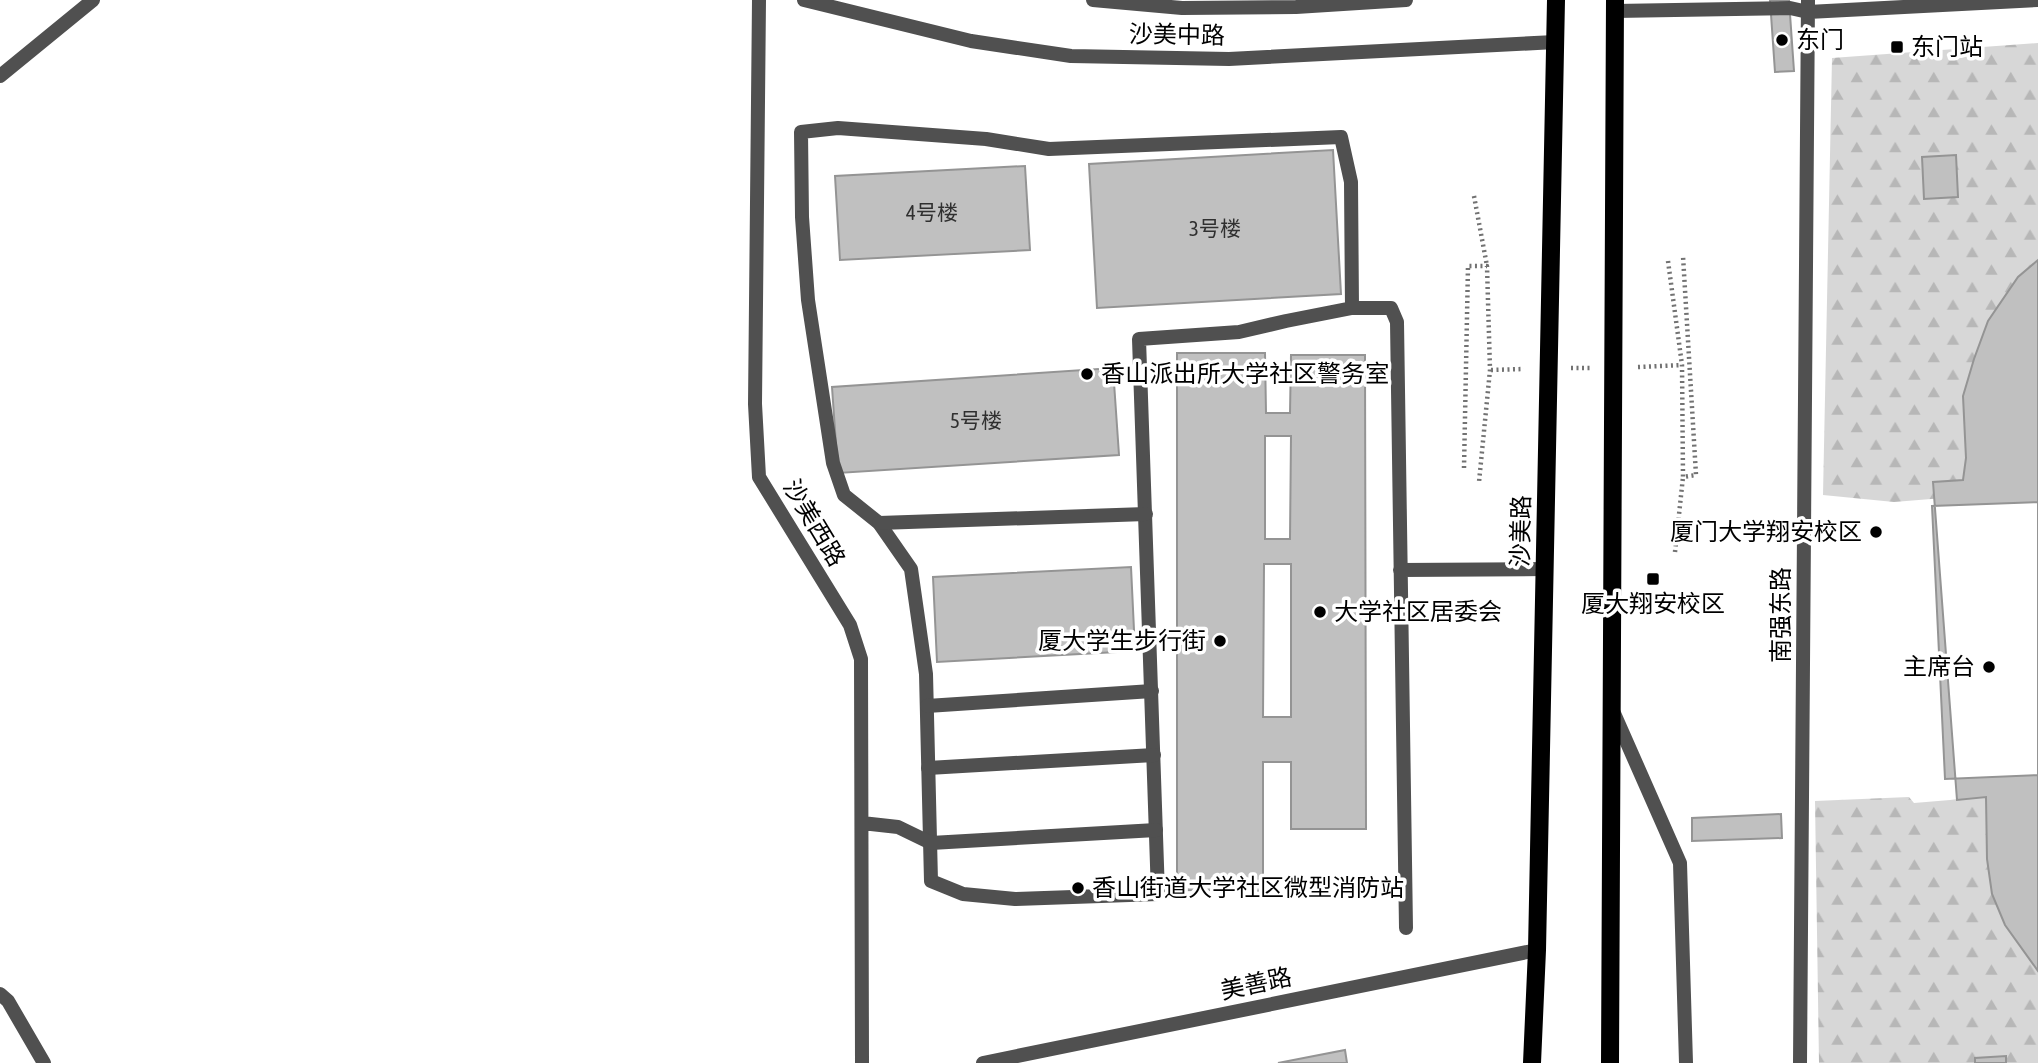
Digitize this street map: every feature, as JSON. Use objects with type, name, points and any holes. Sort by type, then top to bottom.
[{"type":"main road","name":"沙美路","points":[[1532,1063],[1537,950],[1556,0]]},
{"type":"main road","points":[[1610,1063],[1615,6]]},
{"type":"street","points":[[0,76],[93,0]]},
{"type":"street","name":"沙美西路","points":[[759,0],[755,404],[759,477],[850,625],[861,659],[862,1063]]},
{"type":"street","name":"沙美中路","points":[[804,0],[971,41],[1072,56],[1229,59],[1555,42]]},
{"type":"street","name":"沙美中路","points":[[1093,0],[1182,8],[1296,7],[1406,0]]},
{"type":"street","points":[[1615,6],[1790,8],[2037,0]]},
{"type":"street","name":"南强东路","points":[[1800,1063],[1808,6]]},
{"type":"street","points":[[1352,308],[1351,182],[1341,137],[1049,149],[986,139],[838,128],[801,132],[802,217],[808,300],[833,464],[844,495],[878,523],[911,569],[926,674],[931,881],[963,894],[1015,899],[1158,894],[1139,339],[1239,332],[1352,308],[1391,308],[1397,321],[1406,928]]},
{"type":"street","points":[[878,523],[1146,514]]},
{"type":"street","points":[[1401,570],[1545,569]]},
{"type":"street","points":[[927,706],[1152,691]]},
{"type":"street","points":[[1612,710],[1680,863],[1686,1063]]},
{"type":"street","points":[[929,768],[1154,755]]},
{"type":"street","points":[[862,823],[898,827],[930,844],[1156,830]]},
{"type":"street","name":"美善路","points":[[983,1063],[1537,950]]},
{"type":"street","points":[[0,993],[8,1001],[44,1063]]},
{"type":"path","points":[[1474,196],[1487,266],[1490,370],[1479,482]]},
{"type":"path","points":[[1683,256],[1696,475],[1683,477]]},
{"type":"path","points":[[1668,261],[1682,365],[1683,477],[1675,552]]},
{"type":"path","points":[[1464,468],[1468,266],[1487,266]]},
{"type":"green space","points":[[2038,43],[2038,260],[2018,277],[1988,321],[1974,359],[1963,397],[1968,496],[1894,502],[1823,495],[1832,58]]},
{"type":"green space","points":[[1909,797],[1914,803],[1986,797],[1987,859],[1992,894],[2005,925],[2038,971],[2038,1063],[1819,1063],[1815,801]]},
{"type":"building","name":"东门","points":[[1770,0],[1789,0],[1794,71],[1775,72]]},
{"type":"building","points":[[1333,150],[1341,294],[1097,308],[1089,164]]},
{"type":"building","points":[[1956,155],[1958,197],[1924,199],[1922,157]]},
{"type":"building","points":[[1025,166],[1030,250],[840,260],[835,176]]},
{"type":"building","points":[[2038,260],[2038,971],[2005,925],[1992,894],[1987,859],[1986,797],[1957,800],[1933,482],[1963,480],[1966,458],[1963,396],[1974,359],[1988,321],[2018,277]]},
{"type":"building","name":"厦大学生步行街","points":[[1177,353],[1265,353],[1266,413],[1290,413],[1291,355],[1365,355],[1366,829],[1291,829],[1291,762],[1263,762],[1263,891],[1177,890]],"holes":[[[1265,436],[1291,436],[1290,539],[1265,539]],[[1264,564],[1291,564],[1291,717],[1263,717]]]},
{"type":"building","points":[[1113,368],[1119,455],[838,473],[832,387]]},
{"type":"building","name":"主席台","points":[[2038,502],[2038,775],[1945,779],[1932,506]]},
{"type":"building","points":[[1131,567],[1135,651],[937,662],[933,577]]},
{"type":"building","points":[[1781,814],[1782,838],[1692,841],[1692,818]]},
{"type":"building","points":[[1345,1050],[1347,1063],[1278,1063]]},
{"type":"building","points":[[2006,1056],[2006,1063],[1975,1063],[1975,1058]]},
{"type":"place","name":"东门","points":[[1782,40]]},
{"type":"place","name":"东门站","points":[[1897,47]]},
{"type":"place","name":"香山派出所大学社区警务室","points":[[1087,374]]},
{"type":"place","name":"厦门大学翔安校区","points":[[1876,532]]},
{"type":"place","name":"厦大翔安校区","points":[[1653,579]]},
{"type":"place","name":"大学社区居委会","points":[[1320,612]]},
{"type":"place","name":"厦大学生步行街","points":[[1220,641]]},
{"type":"place","name":"主席台","points":[[1989,667]]},
{"type":"place","name":"香山街道大学社区微型消防站","points":[[1078,888]]}]
